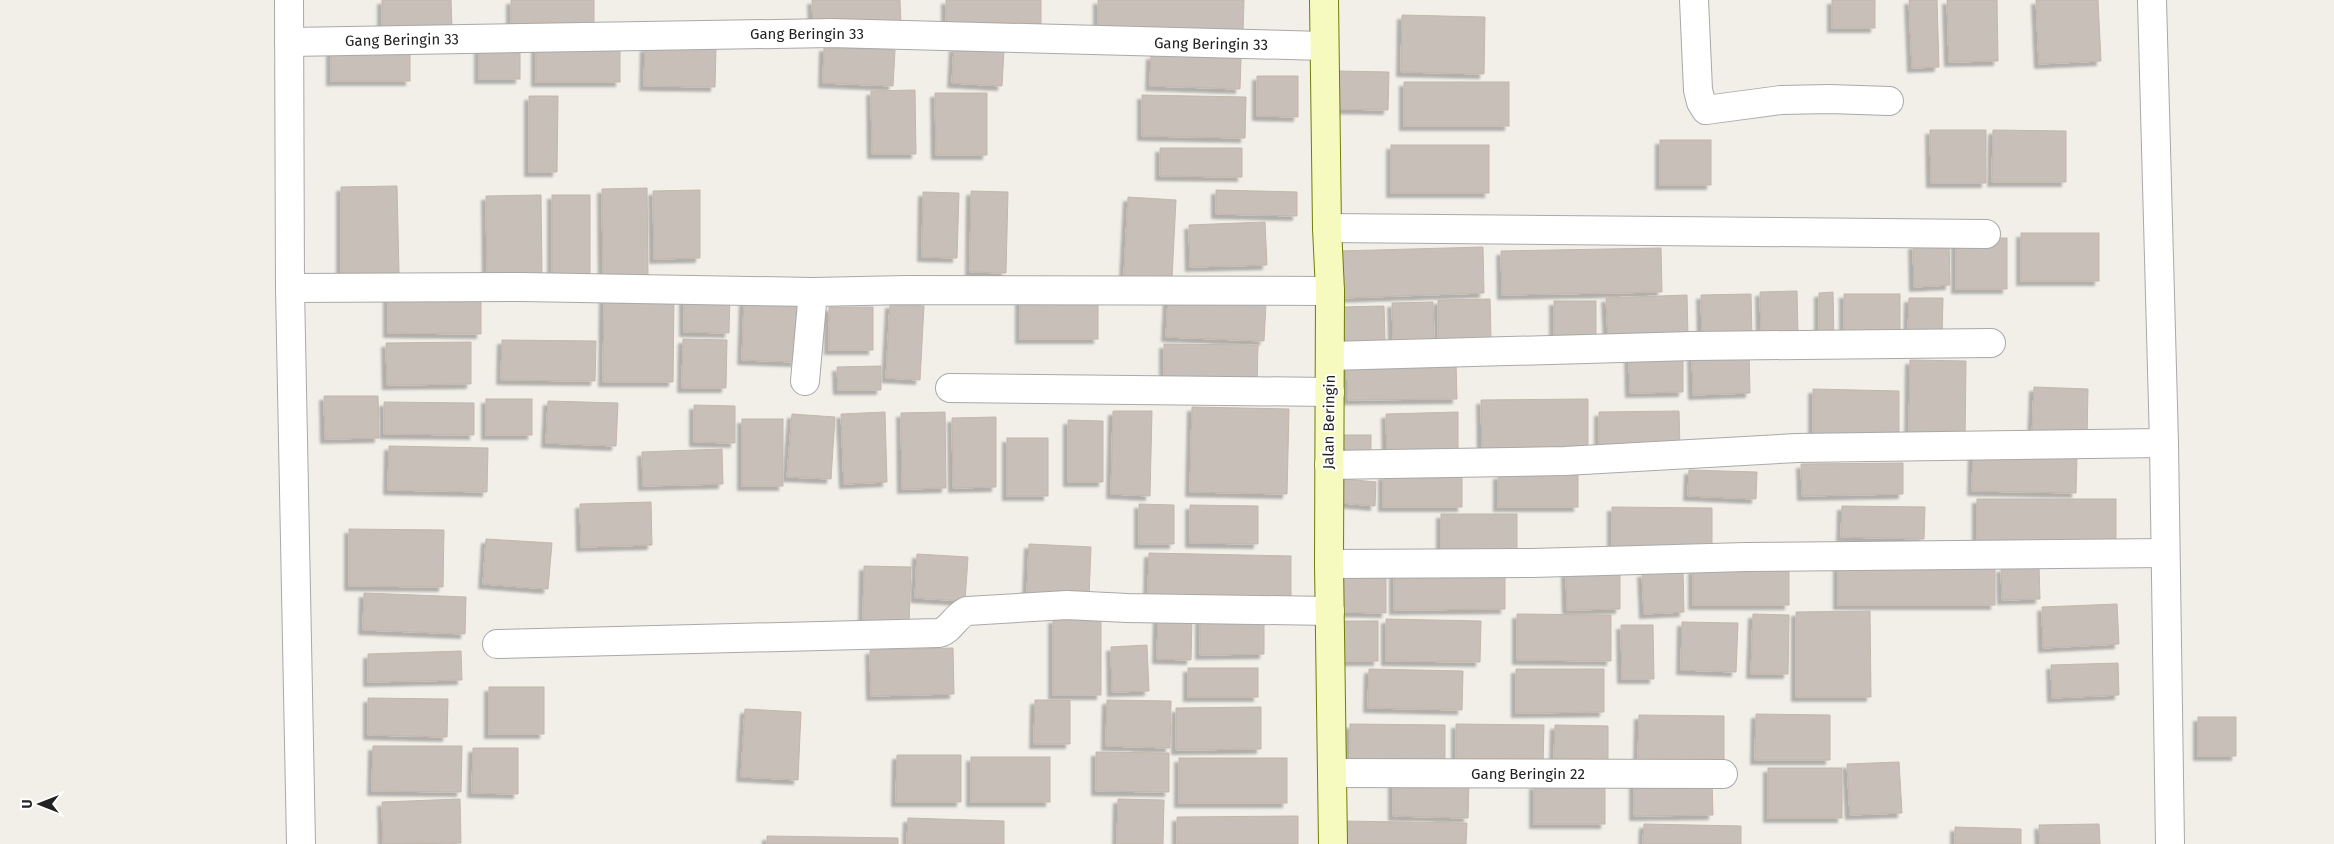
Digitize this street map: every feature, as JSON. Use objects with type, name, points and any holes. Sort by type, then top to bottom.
[{"type":"street","points":[[289,0],[290,288],[301,844]]},
{"type":"street","name":"Jalan Beringin","points":[[1324,0],[1327,228],[1330,291],[1329,564],[1333,844]]},
{"type":"street","points":[[1694,0],[1698,90],[1706,110],[1781,100],[1889,101]]},
{"type":"street","points":[[2152,0],[2164,443],[2170,844]]},
{"type":"street","name":"Gang Beringin 33","points":[[289,42],[831,33],[1324,46]]},
{"type":"street","points":[[1327,228],[1986,234]]},
{"type":"street","points":[[290,288],[522,287],[813,292],[906,290],[1330,291]]},
{"type":"street","points":[[805,381],[813,292]]},
{"type":"street","points":[[1330,356],[1692,346],[1991,343]]},
{"type":"street","points":[[950,388],[1330,392]]},
{"type":"street","points":[[1329,466],[1556,461],[1797,448],[2164,443]]},
{"type":"street","points":[[1329,564],[1532,563],[1746,557],[2165,553]]},
{"type":"street","points":[[497,644],[939,633],[946,632],[958,615],[967,611],[1029,605],[1330,611]]},
{"type":"street","name":"Gang Beringin 22","points":[[1332,773],[1723,774]]},
{"type":"building","points":[[382,0],[451,0],[452,28],[382,29]]},
{"type":"building","points":[[511,0],[594,0],[594,26],[511,27]]},
{"type":"building","points":[[812,0],[900,0],[901,25],[813,27]]},
{"type":"building","points":[[946,0],[1041,0],[1041,28],[946,26]]},
{"type":"building","points":[[1098,0],[1244,0],[1243,32],[1098,31]]},
{"type":"building","points":[[1832,0],[1875,0],[1875,28],[1832,28]]},
{"type":"building","points":[[1909,0],[1937,0],[1939,67],[1912,68]]},
{"type":"building","points":[[1947,0],[1997,0],[1998,61],[1949,62]]},
{"type":"building","points":[[2036,0],[2098,0],[2101,61],[2039,64]]},
{"type":"building","points":[[1402,15],[1485,17],[1484,74],[1401,72]]},
{"type":"building","points":[[331,43],[410,43],[410,81],[331,81]]},
{"type":"building","points":[[479,46],[520,46],[520,79],[479,79]]},
{"type":"building","points":[[536,47],[620,47],[620,82],[536,82]]},
{"type":"building","points":[[645,47],[716,49],[715,87],[644,86]]},
{"type":"building","points":[[824,47],[895,50],[893,86],[823,83]]},
{"type":"building","points":[[954,47],[1004,50],[1002,86],[952,83]]},
{"type":"building","points":[[1151,55],[1241,58],[1240,89],[1150,86]]},
{"type":"building","points":[[1337,71],[1389,72],[1388,110],[1336,109]]},
{"type":"building","points":[[1257,76],[1298,76],[1298,117],[1257,116]]},
{"type":"building","points":[[1404,82],[1509,82],[1509,126],[1404,126]]},
{"type":"building","points":[[915,90],[916,154],[872,154],[871,91]]},
{"type":"building","points":[[935,93],[987,93],[987,155],[936,155]]},
{"type":"building","points":[[1142,95],[1246,97],[1245,138],[1142,136]]},
{"type":"building","points":[[529,96],[558,96],[557,172],[529,172]]},
{"type":"building","points":[[1930,130],[1986,130],[1986,183],[1931,183]]},
{"type":"building","points":[[1993,130],[2066,131],[2066,182],[1992,182]]},
{"type":"building","points":[[1660,140],[1711,140],[1711,185],[1660,185]]},
{"type":"building","points":[[1391,145],[1489,145],[1489,193],[1391,193]]},
{"type":"building","points":[[1160,148],[1242,148],[1242,177],[1160,176]]},
{"type":"building","points":[[397,186],[399,273],[341,273],[341,187]]},
{"type":"building","points":[[647,188],[648,276],[603,276],[602,189]]},
{"type":"building","points":[[700,190],[700,258],[654,259],[653,191]]},
{"type":"building","points":[[1216,190],[1297,192],[1297,216],[1216,214]]},
{"type":"building","points":[[971,191],[1008,192],[1006,273],[970,272]]},
{"type":"building","points":[[923,192],[959,193],[957,258],[922,257]]},
{"type":"building","points":[[541,195],[542,274],[487,275],[486,196]]},
{"type":"building","points":[[552,195],[590,195],[590,274],[552,274]]},
{"type":"building","points":[[1128,197],[1176,200],[1172,278],[1124,276]]},
{"type":"building","points":[[1265,222],[1267,265],[1190,267],[1189,225]]},
{"type":"building","points":[[2021,233],[2099,233],[2099,281],[2021,281]]},
{"type":"building","points":[[1956,238],[2007,238],[2007,289],[1956,289]]},
{"type":"building","points":[[1949,244],[1950,285],[1914,287],[1913,245]]},
{"type":"building","points":[[1483,247],[1484,293],[1341,298],[1339,251]]},
{"type":"building","points":[[1661,248],[1662,292],[1502,295],[1501,251]]},
{"type":"building","points":[[1797,291],[1798,334],[1761,335],[1760,292]]},
{"type":"building","points":[[1833,292],[1834,339],[1819,339],[1819,293]]},
{"type":"building","points":[[1751,294],[1752,337],[1702,338],[1701,295]]},
{"type":"building","points":[[1844,294],[1900,294],[1900,338],[1844,338]]},
{"type":"building","points":[[388,295],[481,296],[481,334],[388,333]]},
{"type":"building","points":[[684,295],[730,295],[729,333],[684,332]]},
{"type":"building","points":[[1687,295],[1688,335],[1608,338],[1606,298]]},
{"type":"building","points":[[604,298],[674,298],[673,382],[603,382]]},
{"type":"building","points":[[1168,298],[1266,303],[1264,341],[1166,337]]},
{"type":"building","points":[[1909,298],[1943,298],[1942,338],[1908,337]]},
{"type":"building","points":[[1020,299],[1098,299],[1098,339],[1020,339]]},
{"type":"building","points":[[1490,299],[1491,339],[1438,339],[1438,300]]},
{"type":"building","points":[[744,300],[797,302],[796,362],[742,360]]},
{"type":"building","points":[[1554,301],[1596,301],[1596,340],[1554,340]]},
{"type":"building","points":[[1433,302],[1434,340],[1393,340],[1392,303]]},
{"type":"building","points":[[890,304],[924,306],[920,380],[886,378]]},
{"type":"building","points":[[1384,306],[1385,341],[1342,342],[1341,307]]},
{"type":"building","points":[[829,307],[873,307],[873,350],[829,350]]},
{"type":"building","points":[[683,339],[727,340],[726,388],[682,388]]},
{"type":"building","points":[[502,340],[596,341],[595,381],[501,380]]},
{"type":"building","points":[[471,342],[471,384],[387,385],[386,343]]},
{"type":"building","points":[[1164,344],[1258,345],[1257,384],[1164,383]]},
{"type":"building","points":[[1749,351],[1750,393],[1693,395],[1692,352]]},
{"type":"building","points":[[1683,355],[1683,392],[1630,393],[1629,356]]},
{"type":"building","points":[[1910,360],[1966,361],[1965,443],[1909,442]]},
{"type":"building","points":[[1456,362],[1457,399],[1348,400],[1347,363]]},
{"type":"building","points":[[881,366],[881,390],[838,390],[837,367]]},
{"type":"building","points":[[2034,387],[2088,389],[2087,439],[2032,438]]},
{"type":"building","points":[[1813,389],[1899,391],[1899,438],[1813,436]]},
{"type":"building","points":[[324,396],[378,396],[379,438],[325,439]]},
{"type":"building","points":[[486,399],[532,399],[532,435],[486,435]]},
{"type":"building","points":[[1588,399],[1588,451],[1482,452],[1481,400]]},
{"type":"building","points":[[548,401],[618,403],[616,446],[546,443]]},
{"type":"building","points":[[384,402],[474,403],[474,435],[384,434]]},
{"type":"building","points":[[694,405],[735,406],[735,443],[694,442]]},
{"type":"building","points":[[1192,407],[1289,409],[1287,494],[1190,492]]},
{"type":"building","points":[[1113,411],[1152,411],[1150,496],[1111,494]]},
{"type":"building","points":[[1679,411],[1680,449],[1599,450],[1599,412]]},
{"type":"building","points":[[885,412],[887,482],[844,484],[841,414]]},
{"type":"building","points":[[945,412],[946,488],[902,489],[901,413]]},
{"type":"building","points":[[1458,412],[1458,456],[1387,457],[1386,414]]},
{"type":"building","points":[[792,414],[835,417],[831,479],[787,477]]},
{"type":"building","points":[[996,417],[996,487],[953,488],[952,418]]},
{"type":"building","points":[[742,419],[783,419],[783,486],[742,486]]},
{"type":"building","points":[[1068,420],[1103,421],[1103,482],[1068,482]]},
{"type":"building","points":[[1338,435],[1371,435],[1371,457],[1338,457]]},
{"type":"building","points":[[1007,438],[1048,438],[1048,496],[1007,496]]},
{"type":"building","points":[[389,446],[488,448],[487,492],[388,490]]},
{"type":"building","points":[[722,449],[723,484],[643,486],[642,452]]},
{"type":"building","points":[[1973,452],[2077,455],[2076,493],[1972,491]]},
{"type":"building","points":[[1903,463],[1903,494],[1802,496],[1801,464]]},
{"type":"building","points":[[1689,470],[1757,472],[1756,499],[1688,496]]},
{"type":"building","points":[[1383,475],[1462,475],[1462,507],[1383,507]]},
{"type":"building","points":[[1498,475],[1578,475],[1578,507],[1498,507]]},
{"type":"building","points":[[1344,479],[1376,482],[1375,506],[1342,503]]},
{"type":"building","points":[[1977,499],[2116,499],[2116,547],[1977,547]]},
{"type":"building","points":[[651,502],[652,545],[581,547],[580,504]]},
{"type":"building","points":[[1139,504],[1174,505],[1174,544],[1139,544]]},
{"type":"building","points":[[1190,505],[1258,506],[1258,544],[1190,543]]},
{"type":"building","points":[[1842,506],[1925,507],[1924,539],[1841,537]]},
{"type":"building","points":[[1612,507],[1712,508],[1712,548],[1612,547]]},
{"type":"building","points":[[1441,514],[1517,514],[1517,551],[1441,551]]},
{"type":"building","points":[[349,529],[444,530],[443,587],[349,586]]},
{"type":"building","points":[[486,539],[552,543],[548,589],[483,584]]},
{"type":"building","points":[[1029,544],[1091,547],[1089,597],[1027,593]]},
{"type":"building","points":[[1149,553],[1291,556],[1291,598],[1148,595]]},
{"type":"building","points":[[917,554],[968,557],[965,601],[915,598]]},
{"type":"building","points":[[1838,563],[1995,563],[1995,605],[1838,605]]},
{"type":"building","points":[[864,566],[911,567],[909,624],[863,623]]},
{"type":"building","points":[[2039,567],[2040,599],[2002,600],[2001,568]]},
{"type":"building","points":[[1693,569],[1789,569],[1789,605],[1693,605]]},
{"type":"building","points":[[1394,571],[1505,571],[1505,609],[1394,610]]},
{"type":"building","points":[[1620,571],[1620,609],[1567,610],[1566,572]]},
{"type":"building","points":[[1683,571],[1684,612],[1644,614],[1642,573]]},
{"type":"building","points":[[1339,574],[1386,575],[1386,613],[1338,612]]},
{"type":"building","points":[[364,593],[466,597],[465,634],[363,630]]},
{"type":"building","points":[[2117,604],[2119,644],[2043,648],[2042,607]]},
{"type":"building","points":[[1870,611],[1871,697],[1796,697],[1796,612]]},
{"type":"building","points":[[1517,614],[1611,615],[1611,661],[1517,660]]},
{"type":"building","points":[[1753,614],[1789,615],[1788,674],[1751,674]]},
{"type":"building","points":[[1158,617],[1192,618],[1191,660],[1157,659]]},
{"type":"building","points":[[1264,618],[1264,654],[1200,655],[1200,619]]},
{"type":"building","points":[[1053,619],[1101,619],[1101,695],[1053,695]]},
{"type":"building","points":[[1386,619],[1481,621],[1480,662],[1386,661]]},
{"type":"building","points":[[1344,621],[1378,621],[1378,661],[1344,661]]},
{"type":"building","points":[[1682,622],[1738,623],[1736,672],[1681,670]]},
{"type":"building","points":[[1621,625],[1653,625],[1654,679],[1622,679]]},
{"type":"building","points":[[1147,645],[1149,691],[1112,692],[1111,647]]},
{"type":"building","points":[[953,648],[954,694],[871,696],[870,650]]},
{"type":"building","points":[[461,651],[462,680],[368,682],[368,654]]},
{"type":"building","points":[[2118,663],[2119,695],[2052,698],[2051,665]]},
{"type":"building","points":[[1188,668],[1258,668],[1258,697],[1188,697]]},
{"type":"building","points":[[1369,669],[1463,671],[1462,710],[1368,708]]},
{"type":"building","points":[[1516,669],[1604,669],[1604,712],[1516,713]]},
{"type":"building","points":[[489,687],[544,687],[544,734],[489,734]]},
{"type":"building","points":[[368,698],[448,699],[447,737],[368,735]]},
{"type":"building","points":[[1035,700],[1070,700],[1070,744],[1034,744]]},
{"type":"building","points":[[1107,700],[1171,701],[1170,748],[1106,746]]},
{"type":"building","points":[[1261,707],[1261,749],[1176,750],[1176,708]]},
{"type":"building","points":[[745,709],[801,712],[798,780],[741,777]]},
{"type":"building","points":[[1756,714],[1830,715],[1830,760],[1755,760]]},
{"type":"building","points":[[1639,715],[1724,716],[1724,764],[1638,764]]},
{"type":"building","points":[[2198,717],[2236,717],[2236,756],[2198,756]]},
{"type":"building","points":[[1350,724],[1445,725],[1445,763],[1350,763]]},
{"type":"building","points":[[1456,724],[1544,725],[1543,766],[1456,765]]},
{"type":"building","points":[[1555,725],[1608,726],[1608,763],[1554,762]]},
{"type":"building","points":[[373,746],[462,746],[461,792],[372,791]]},
{"type":"building","points":[[473,748],[518,748],[518,794],[472,793]]},
{"type":"building","points":[[1096,752],[1169,753],[1169,792],[1096,791]]},
{"type":"building","points":[[897,755],[961,755],[961,802],[896,802]]},
{"type":"building","points":[[971,757],[1050,757],[1050,802],[971,802]]},
{"type":"building","points":[[1179,758],[1287,758],[1287,803],[1179,803]]},
{"type":"building","points":[[1899,762],[1902,813],[1850,815],[1847,764]]},
{"type":"building","points":[[1768,768],[1842,768],[1842,818],[1768,818]]},
{"type":"building","points":[[1393,780],[1469,782],[1468,818],[1393,816]]},
{"type":"building","points":[[1712,780],[1713,815],[1634,816],[1634,781]]},
{"type":"building","points":[[1534,785],[1605,785],[1605,824],[1534,824]]},
{"type":"building","points":[[460,799],[461,843],[383,844],[382,802]]},
{"type":"building","points":[[1118,799],[1164,800],[1163,844],[1117,844]]},
{"type":"building","points":[[1298,816],[1298,844],[1177,844],[1177,817]]},
{"type":"building","points":[[908,818],[1004,821],[1004,844],[907,844]]},
{"type":"building","points":[[1342,821],[1467,823],[1466,844],[1342,844]]},
{"type":"building","points":[[1644,824],[1741,826],[1741,844],[1643,844]]},
{"type":"building","points":[[2099,824],[2100,844],[2040,844],[2039,825]]},
{"type":"building","points":[[1955,827],[2021,829],[2021,844],[1955,844]]},
{"type":"building","points":[[767,836],[898,838],[898,844],[767,844]]}]
